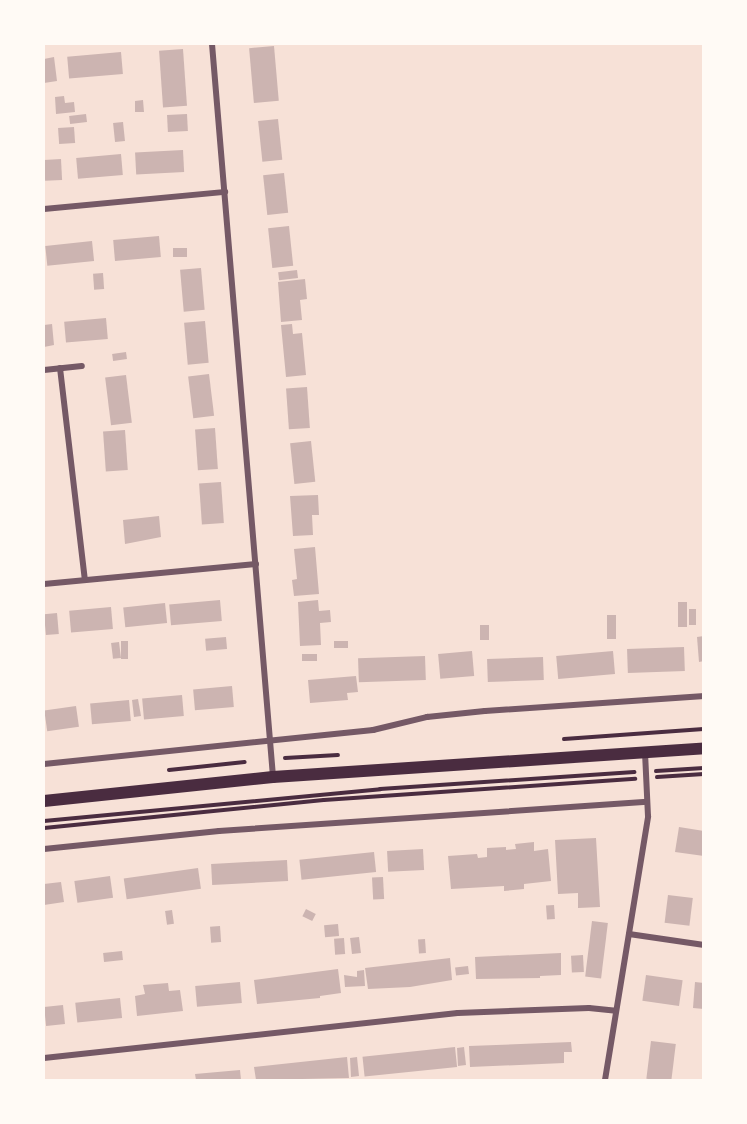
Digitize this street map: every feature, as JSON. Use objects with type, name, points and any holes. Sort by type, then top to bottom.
[{"type":"main road","points":[[44,801],[273,777],[704,748]]},
{"type":"street","points":[[212,44],[273,777]]},
{"type":"street","points":[[44,209],[225,192]]},
{"type":"street","points":[[44,370],[82,366]]},
{"type":"street","points":[[60,368],[85,580]]},
{"type":"street","points":[[44,584],[256,564]]},
{"type":"street","points":[[44,764],[373,730],[427,717],[704,696]]},
{"type":"street","points":[[604,1080],[648,816],[645,752]]},
{"type":"street","points":[[44,849],[290,825],[647,802]]},
{"type":"street","points":[[628,934],[704,945]]},
{"type":"street","points":[[44,1058],[458,1013],[589,1008],[616,1011]]},
{"type":"path","points":[[44,828],[324,800],[646,775],[704,768]]},
{"type":"path","points":[[44,821],[380,789],[704,774]]},
{"type":"path","points":[[213,805],[214,811]]},
{"type":"building","points":[[274,46],[279,101],[254,103],[249,48]]},
{"type":"building","points":[[183,49],[187,106],[163,108],[159,51]]},
{"type":"building","points":[[121,52],[123,74],[69,79],[67,57]]},
{"type":"building","points":[[54,57],[57,81],[44,83],[44,59]]},
{"type":"building","points":[[64,96],[65,103],[74,102],[75,112],[56,114],[55,97]]},
{"type":"building","points":[[143,100],[144,112],[135,112],[135,101]]},
{"type":"building","points":[[86,114],[87,122],[70,124],[69,116]]},
{"type":"building","points":[[187,114],[188,131],[168,132],[167,115]]},
{"type":"building","points":[[278,119],[282,160],[262,162],[258,121]]},
{"type":"building","points":[[123,122],[125,141],[115,142],[113,123]]},
{"type":"building","points":[[74,127],[75,143],[59,144],[58,128]]},
{"type":"building","points":[[183,150],[184,172],[136,174],[135,153]]},
{"type":"building","points":[[121,154],[123,175],[78,179],[76,158]]},
{"type":"building","points":[[61,159],[62,180],[45,181],[44,160]]},
{"type":"building","points":[[284,173],[288,213],[267,215],[263,175]]},
{"type":"building","points":[[289,226],[293,266],[272,268],[268,228]]},
{"type":"building","points":[[159,236],[161,257],[115,261],[113,240]]},
{"type":"building","points":[[92,241],[94,261],[47,266],[45,246]]},
{"type":"building","points":[[173,248],[187,248],[187,257],[173,257]]},
{"type":"building","points":[[201,268],[205,310],[184,312],[180,270]]},
{"type":"building","points":[[297,270],[298,278],[279,280],[278,272]]},
{"type":"building","points":[[103,273],[104,289],[94,290],[93,274]]},
{"type":"building","points":[[305,279],[307,299],[300,300],[302,320],[281,322],[278,282]]},
{"type":"building","points":[[106,318],[108,339],[66,343],[64,322]]},
{"type":"building","points":[[205,321],[209,363],[188,365],[184,323]]},
{"type":"building","points":[[52,324],[54,345],[44,347],[44,325]]},
{"type":"building","points":[[292,324],[293,334],[302,333],[306,375],[286,377],[281,325]]},
{"type":"building","points":[[126,352],[127,359],[113,361],[112,354]]},
{"type":"building","points":[[209,374],[214,416],[193,418],[188,377]]},
{"type":"building","points":[[126,375],[132,423],[111,425],[105,378]]},
{"type":"building","points":[[307,387],[310,428],[289,429],[286,388]]},
{"type":"building","points":[[215,428],[218,469],[198,470],[195,429]]},
{"type":"building","points":[[125,430],[128,470],[106,471],[103,432]]},
{"type":"building","points":[[311,441],[315,482],[294,484],[290,443]]},
{"type":"building","points":[[221,482],[224,523],[202,524],[199,484]]},
{"type":"building","points":[[318,495],[319,515],[312,515],[313,535],[293,536],[290,496]]},
{"type":"building","points":[[159,516],[161,537],[125,544],[123,520]]},
{"type":"building","points":[[315,547],[319,594],[294,596],[292,580],[297,579],[294,549]]},
{"type":"building","points":[[220,600],[222,621],[171,625],[169,604]]},
{"type":"building","points":[[318,600],[319,611],[330,610],[331,622],[320,623],[321,645],[300,646],[298,602]]},
{"type":"building","points":[[678,602],[687,602],[687,627],[678,627]]},
{"type":"building","points":[[165,603],[167,623],[125,627],[123,607]]},
{"type":"building","points":[[111,607],[113,629],[71,633],[69,611]]},
{"type":"building","points":[[689,609],[696,609],[696,625],[689,625]]},
{"type":"building","points":[[57,613],[59,634],[46,635],[44,614]]},
{"type":"building","points":[[607,615],[616,615],[616,639],[607,639]]},
{"type":"building","points":[[480,625],[489,625],[489,640],[480,640]]},
{"type":"building","points":[[704,636],[704,661],[699,662],[697,637]]},
{"type":"building","points":[[226,637],[227,649],[206,651],[205,639]]},
{"type":"building","points":[[121,641],[128,641],[128,659],[121,659]]},
{"type":"building","points":[[334,641],[348,641],[348,648],[334,648]]},
{"type":"building","points":[[119,642],[121,658],[113,659],[111,643]]},
{"type":"building","points":[[684,647],[685,671],[628,673],[627,649]]},
{"type":"building","points":[[472,651],[474,676],[440,679],[438,654]]},
{"type":"building","points":[[613,651],[615,674],[558,679],[556,656]]},
{"type":"building","points":[[302,654],[317,654],[317,661],[302,661]]},
{"type":"building","points":[[425,656],[426,680],[359,682],[358,658]]},
{"type":"building","points":[[543,657],[544,680],[488,682],[487,659]]},
{"type":"building","points":[[356,676],[358,692],[347,693],[348,700],[310,703],[308,680]]},
{"type":"building","points":[[232,686],[234,707],[195,710],[193,689]]},
{"type":"building","points":[[182,695],[184,716],[144,719],[142,698]]},
{"type":"building","points":[[138,699],[141,716],[134,717],[132,700]]},
{"type":"building","points":[[129,700],[131,721],[92,724],[90,703]]},
{"type":"building","points":[[76,706],[79,727],[47,731],[44,710]]},
{"type":"building","points":[[679,827],[704,831],[704,856],[675,852]]},
{"type":"building","points":[[596,838],[600,907],[578,908],[578,893],[558,894],[555,840]]},
{"type":"building","points":[[534,842],[534,851],[548,849],[551,881],[524,884],[524,889],[504,891],[504,886],[451,889],[448,856],[477,854],[478,858],[487,857],[487,848],[516,849],[515,844]]},
{"type":"building","points":[[423,849],[424,870],[388,872],[387,851]]},
{"type":"building","points":[[374,852],[376,872],[302,880],[299,860]]},
{"type":"building","points":[[287,860],[288,881],[212,885],[211,864]]},
{"type":"building","points":[[198,868],[201,889],[127,899],[124,878]]},
{"type":"building","points":[[110,876],[113,898],[77,903],[74,881]]},
{"type":"building","points":[[383,877],[384,899],[373,900],[372,878]]},
{"type":"building","points":[[61,882],[64,902],[44,905],[44,884]]},
{"type":"building","points":[[668,895],[693,898],[689,926],[665,923]]},
{"type":"building","points":[[554,905],[555,919],[547,920],[546,906]]},
{"type":"building","points":[[306,909],[316,914],[312,921],[302,916]]},
{"type":"building","points":[[172,910],[174,924],[167,925],[165,911]]},
{"type":"building","points":[[592,921],[608,923],[601,979],[585,977]]},
{"type":"building","points":[[338,924],[339,936],[325,937],[324,925]]},
{"type":"building","points":[[220,926],[221,942],[211,943],[210,927]]},
{"type":"building","points":[[359,937],[361,953],[352,954],[350,938]]},
{"type":"building","points":[[344,938],[345,954],[335,955],[334,939]]},
{"type":"building","points":[[418,939],[425,939],[426,953],[419,953]]},
{"type":"building","points":[[122,951],[123,960],[104,962],[103,953]]},
{"type":"building","points":[[561,953],[561,975],[540,976],[540,978],[476,979],[475,957]]},
{"type":"building","points":[[583,955],[584,972],[572,973],[571,956]]},
{"type":"building","points":[[450,958],[452,980],[410,987],[368,989],[365,968]]},
{"type":"building","points":[[468,966],[469,974],[456,976],[455,968]]},
{"type":"building","points":[[338,969],[341,993],[320,996],[320,998],[257,1004],[254,980]]},
{"type":"building","points":[[364,970],[365,986],[345,987],[344,975],[357,977],[357,971]]},
{"type":"building","points":[[646,975],[683,980],[679,1006],[642,1001]]},
{"type":"building","points":[[240,982],[242,1003],[197,1007],[195,986]]},
{"type":"building","points":[[695,982],[704,983],[704,1009],[693,1008]]},
{"type":"building","points":[[168,983],[169,991],[180,990],[183,1011],[137,1016],[135,996],[145,994],[143,985]]},
{"type":"building","points":[[120,998],[122,1018],[77,1023],[75,1003]]},
{"type":"building","points":[[63,1005],[65,1024],[46,1026],[44,1007]]},
{"type":"building","points":[[651,1041],[676,1044],[671,1080],[646,1079]]},
{"type":"building","points":[[571,1042],[572,1052],[564,1052],[564,1063],[470,1067],[469,1046]]},
{"type":"building","points":[[455,1047],[457,1067],[365,1077],[363,1057]]},
{"type":"building","points":[[464,1047],[466,1065],[458,1066],[457,1048]]},
{"type":"building","points":[[347,1057],[349,1078],[256,1080],[254,1067]]},
{"type":"building","points":[[357,1057],[359,1076],[351,1077],[350,1058]]},
{"type":"building","points":[[240,1070],[241,1080],[196,1080],[195,1074]]}]
